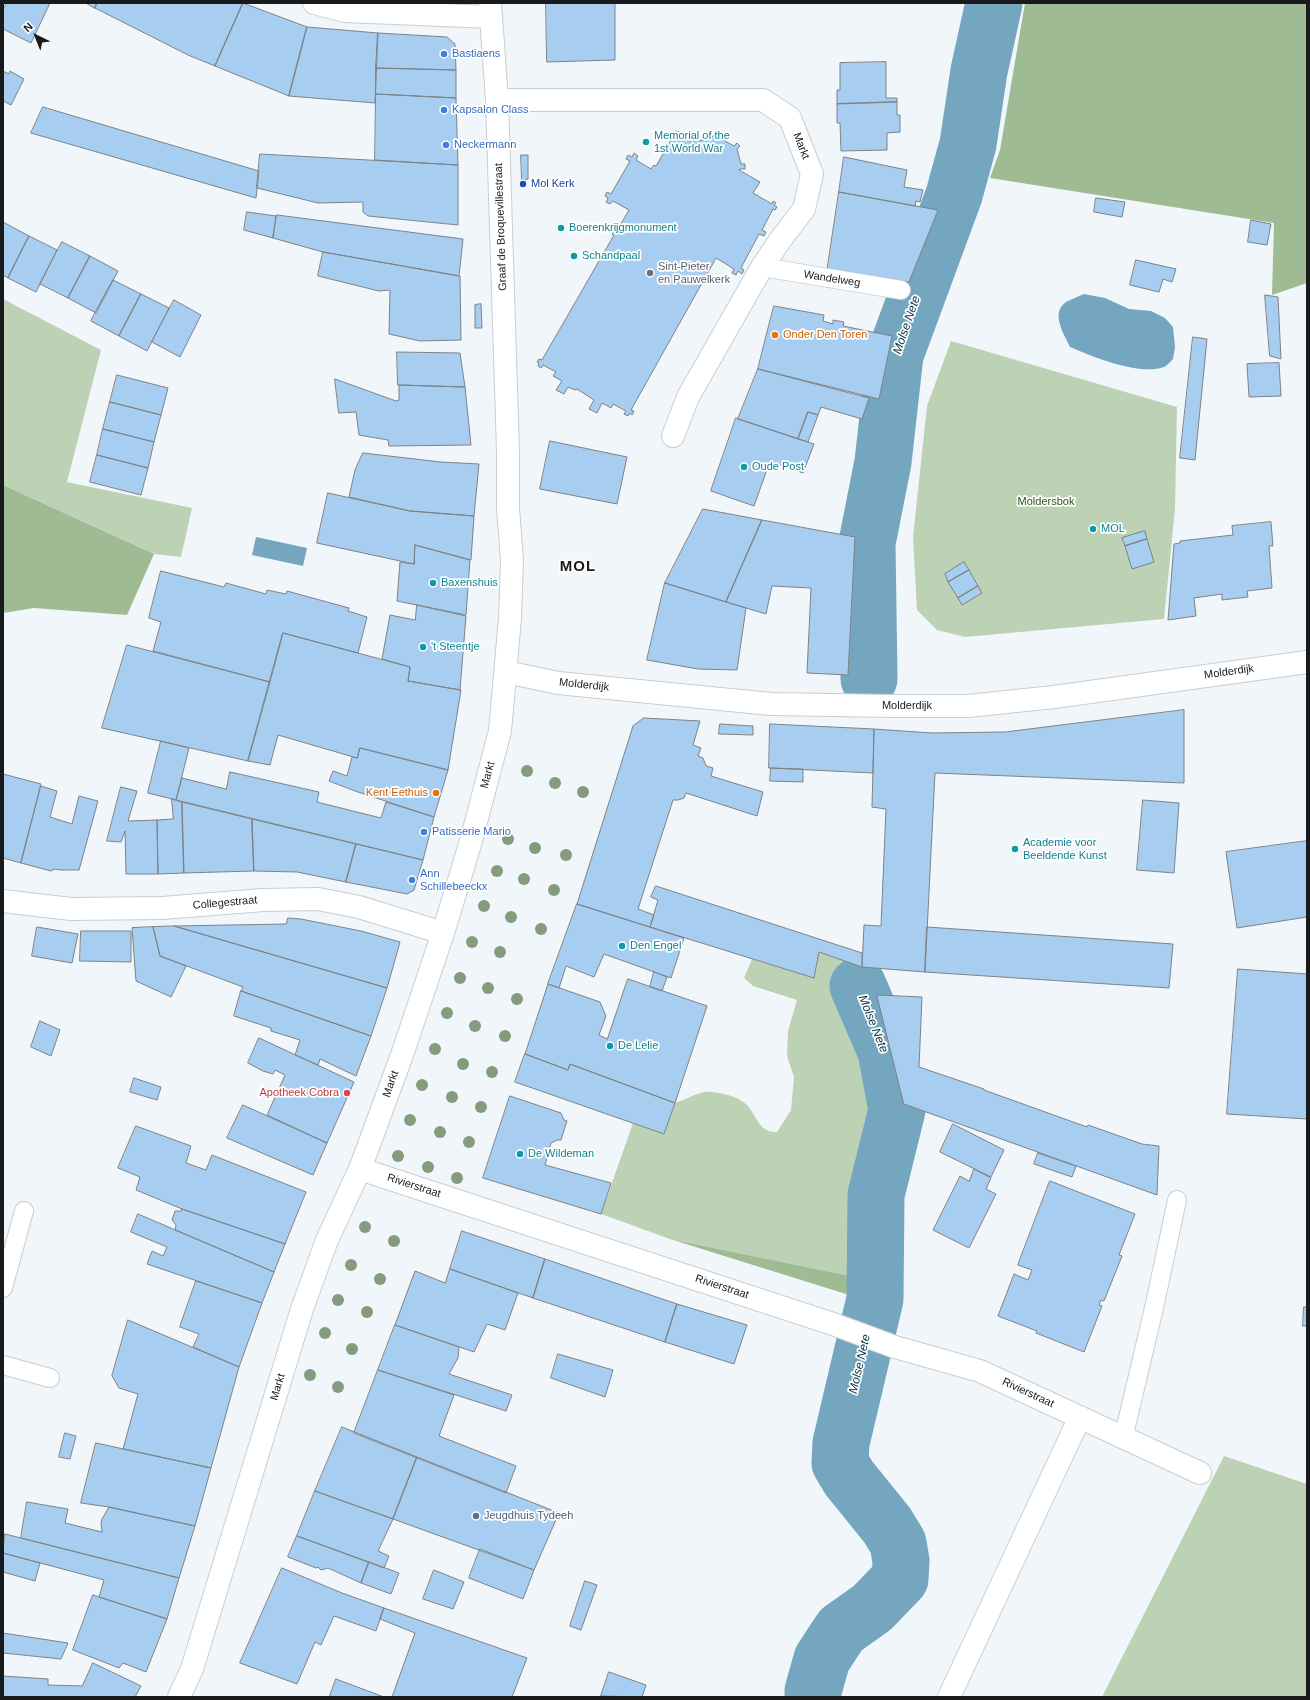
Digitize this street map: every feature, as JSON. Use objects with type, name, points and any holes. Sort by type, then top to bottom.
[{"type":"street","points":[[314,3],[345,11],[491,10]]},
{"type":"street","name":"Graaf de Broquevillestraat","points":[[491,10],[497,100],[508,452]]},
{"type":"street","name":"Markt","points":[[497,100],[763,100],[790,118],[812,174],[804,210],[781,239],[762,268],[688,397],[673,436]]},
{"type":"street","name":"Markt","points":[[179,1697],[192,1669],[302,1309],[327,1240],[360,1169],[402,1055],[443,933],[471,841],[500,731],[506,672],[512,560],[508,508],[508,452]]},
{"type":"street","name":"Molderdijk","points":[[506,672],[558,683],[771,704],[968,706],[1054,697],[1307,662]]},
{"type":"street","name":"Collegestraat","points":[[3,901],[71,909],[162,908],[263,900],[318,899],[359,908],[443,933]]},
{"type":"street","name":"Rivierstraat","points":[[360,1169],[833,1324],[885,1343],[980,1371],[1123,1439],[1200,1473]]},
{"type":"street","points":[[948,1697],[1080,1418]]},
{"type":"lane","name":"Wandelweg","points":[[762,268],[901,290]]},
{"type":"lane","points":[[1123,1439],[1154,1308],[1177,1200]]},
{"type":"lane","points":[[3,1288],[24,1211]]},
{"type":"lane","points":[[3,1365],[50,1378]]},
{"type":"green space","points":[[1025,3],[1307,4],[1307,283],[1272,295],[1274,223],[990,178],[1000,150]]},
{"type":"green space","points":[[3,299],[101,350],[67,482],[192,508],[181,557],[154,554],[3,485]]},
{"type":"green space","name":"Moldersbok","points":[[951,341],[1177,407],[1175,509],[1164,619],[965,637],[937,630],[917,610],[913,537],[927,406]]},
{"type":"green space","points":[[3,485],[154,554],[127,615],[34,608],[3,613]]},
{"type":"green space","points":[[819,952],[851,963],[851,996],[876,1050],[888,1108],[871,1186],[865,1233],[865,1279],[670,1239],[601,1214],[633,1123],[664,1134],[675,1103],[704,1092],[715,1092],[727,1095],[738,1099],[747,1105],[762,1127],[766,1130],[777,1132],[791,1110],[794,1077],[787,1056],[788,1031],[797,1000],[753,986],[744,978],[752,959],[814,978]]},
{"type":"green space","points":[[670,1239],[865,1279],[862,1299]]},
{"type":"green space","points":[[1224,1456],[1307,1484],[1307,1697],[1102,1697]]},
{"type":"water","points":[[1084,294],[1105,298],[1129,309],[1151,311],[1165,318],[1173,327],[1175,347],[1173,359],[1164,367],[1142,369],[1117,364],[1091,356],[1070,347],[1060,324],[1059,312],[1061,307],[1066,302]]},
{"type":"water","points":[[256,537],[307,548],[303,566],[252,555]]},
{"type":"building","points":[[7,3],[50,3],[31,43],[3,29],[3,10]]},
{"type":"building","points":[[86,3],[97,3],[95,8]]},
{"type":"building","points":[[97,3],[243,3],[215,66],[188,55],[95,8]]},
{"type":"building","points":[[243,3],[307,27],[289,96],[215,66]]},
{"type":"building","points":[[546,3],[615,3],[615,60],[547,62]]},
{"type":"building","points":[[307,27],[378,33],[375,103],[289,96]]},
{"type":"building","points":[[378,33],[447,37],[455,44],[456,70],[376,68]]},
{"type":"building","points":[[886,62],[886,98],[897,98],[897,102],[837,104],[837,90],[840,90],[840,63]]},
{"type":"building","points":[[376,68],[456,70],[456,98],[376,94]]},
{"type":"building","points":[[3,71],[9,74],[10,71],[24,79],[11,105],[3,101]]},
{"type":"building","points":[[376,94],[456,98],[458,165],[375,160]]},
{"type":"building","points":[[897,102],[897,115],[900,115],[900,132],[887,133],[887,150],[841,151],[840,123],[837,123],[837,104]]},
{"type":"building","points":[[43,107],[259,171],[256,198],[31,133]]},
{"type":"building","name":"Sint-Pieter en Pauwelkerk","points":[[676,131],[679,132],[678,134],[695,144],[693,140],[696,138],[699,141],[714,136],[715,131],[720,133],[718,137],[734,146],[737,143],[740,146],[737,149],[741,164],[745,164],[745,169],[739,170],[760,182],[753,193],[772,204],[773,201],[776,203],[774,205],[777,207],[775,210],[773,209],[762,230],[766,232],[764,236],[759,234],[741,268],[744,270],[742,274],[738,271],[736,275],[732,273],[734,269],[716,258],[631,410],[634,411],[632,415],[630,413],[628,416],[624,414],[626,411],[613,404],[611,408],[602,403],[597,413],[589,409],[594,400],[577,389],[575,390],[568,387],[564,394],[556,390],[562,381],[553,376],[556,372],[543,365],[541,368],[538,366],[539,363],[537,362],[539,359],[542,360],[614,235],[612,234],[614,231],[616,232],[629,210],[613,201],[610,204],[606,202],[608,198],[605,196],[607,192],[611,194],[630,161],[626,159],[628,155],[632,157],[634,153],[638,156],[636,160],[651,169],[654,165],[656,166],[674,135],[672,134],[673,132],[675,133]]},
{"type":"building","points":[[260,154],[458,165],[458,225],[368,216],[363,212],[363,202],[318,203],[257,188]]},
{"type":"building","points":[[521,155],[528,155],[528,179],[522,180]]},
{"type":"building","points":[[844,157],[907,170],[904,187],[923,190],[920,202],[916,201],[915,206],[839,192]]},
{"type":"building","points":[[839,192],[938,210],[909,282],[827,272]]},
{"type":"building","points":[[1096,198],[1125,202],[1122,217],[1094,212]]},
{"type":"building","points":[[247,212],[276,216],[273,238],[244,230]]},
{"type":"building","points":[[277,215],[463,239],[459,276],[323,252],[273,238]]},
{"type":"building","points":[[1251,220],[1271,224],[1267,245],[1248,242]]},
{"type":"building","points":[[3,222],[29,236],[8,278],[3,275]]},
{"type":"building","points":[[29,236],[57,250],[36,292],[8,278]]},
{"type":"building","points":[[62,242],[90,256],[68,298],[40,284]]},
{"type":"building","points":[[323,252],[460,276],[461,340],[420,341],[389,334],[390,290],[379,291],[318,276]]},
{"type":"building","points":[[90,256],[118,271],[96,313],[68,298]]},
{"type":"building","points":[[1136,260],[1176,269],[1172,282],[1163,279],[1159,292],[1130,285]]},
{"type":"building","points":[[113,280],[141,294],[119,336],[91,321]]},
{"type":"building","points":[[141,294],[169,308],[147,351],[119,336]]},
{"type":"building","points":[[1265,295],[1278,297],[1281,359],[1270,356]]},
{"type":"building","points":[[174,300],[201,315],[180,357],[152,342]]},
{"type":"building","points":[[481,304],[482,328],[475,328],[475,305]]},
{"type":"building","points":[[774,306],[824,315],[823,321],[833,324],[833,320],[844,322],[843,326],[892,336],[879,399],[758,369]]},
{"type":"building","points":[[1193,337],[1207,339],[1195,460],[1180,458]]},
{"type":"building","points":[[397,352],[460,353],[465,387],[398,385]]},
{"type":"building","points":[[1279,363],[1281,396],[1249,397],[1247,364]]},
{"type":"building","points":[[758,369],[869,398],[862,419],[821,407],[818,415],[808,412],[798,439],[738,419]]},
{"type":"building","points":[[117,375],[168,388],[161,415],[110,402]]},
{"type":"building","points":[[335,379],[396,401],[399,400],[399,385],[465,387],[471,445],[389,446],[388,440],[359,435],[356,412],[339,413]]},
{"type":"building","points":[[110,402],[161,415],[154,442],[103,429]]},
{"type":"building","points":[[808,412],[818,415],[808,442],[798,439]]},
{"type":"building","name":"Oude Post","points":[[736,418],[814,444],[803,473],[770,461],[754,506],[711,491]]},
{"type":"building","points":[[103,429],[154,442],[148,468],[97,455]]},
{"type":"building","points":[[550,441],[627,457],[617,504],[540,489]]},
{"type":"building","points":[[363,453],[441,462],[479,464],[474,516],[410,511],[349,497],[355,470]]},
{"type":"building","points":[[97,455],[148,468],[141,495],[90,482]]},
{"type":"building","points":[[328,493],[410,511],[474,516],[471,560],[415,545],[414,564],[317,543]]},
{"type":"building","points":[[703,509],[762,520],[726,602],[665,583]]},
{"type":"building","points":[[762,520],[855,537],[848,675],[807,673],[811,588],[772,586],[766,614],[726,602]]},
{"type":"building","points":[[1271,522],[1273,546],[1269,546],[1272,588],[1247,591],[1248,597],[1222,600],[1222,594],[1194,598],[1196,616],[1168,620],[1174,544],[1180,543],[1180,541],[1233,535],[1232,526]]},
{"type":"building","points":[[1145,531],[1147,539],[1125,546],[1122,538]]},
{"type":"building","points":[[1147,539],[1154,562],[1132,569],[1125,546]]},
{"type":"building","name":"Baxenshuis","points":[[415,545],[470,560],[466,615],[397,601],[400,562],[414,564]]},
{"type":"building","points":[[964,562],[969,570],[948,582],[945,574]]},
{"type":"building","points":[[969,570],[978,586],[958,598],[948,582]]},
{"type":"building","points":[[161,571],[224,587],[226,583],[266,594],[267,590],[286,594],[287,591],[349,608],[348,611],[367,617],[358,653],[283,633],[270,682],[153,651],[161,622],[149,618]]},
{"type":"building","points":[[665,583],[746,608],[737,670],[698,669],[647,660]]},
{"type":"building","points":[[978,586],[982,593],[962,605],[958,598]]},
{"type":"building","name":"'t Steentje","points":[[417,605],[466,616],[460,690],[408,681],[410,667],[382,659],[390,615],[415,620]]},
{"type":"building","points":[[283,633],[410,667],[408,681],[461,690],[448,770],[360,748],[357,758],[278,735],[270,765],[248,761]]},
{"type":"building","points":[[127,645],[270,682],[248,761],[102,728]]},
{"type":"building","points":[[1184,710],[1184,783],[935,773],[925,972],[862,967],[864,925],[881,926],[886,809],[872,807],[874,729],[932,733],[1005,732]]},
{"type":"building","points":[[644,718],[700,721],[693,745],[701,748],[698,756],[703,758],[706,766],[713,768],[711,776],[763,792],[757,816],[686,793],[684,798],[673,800],[638,909],[654,915],[650,927],[577,904],[633,726]]},
{"type":"building","points":[[720,724],[753,726],[753,735],[719,734]]},
{"type":"building","points":[[770,724],[874,729],[873,773],[769,768]]},
{"type":"building","points":[[161,741],[189,748],[176,800],[148,793]]},
{"type":"building","points":[[360,748],[448,770],[434,817],[329,781],[333,771],[347,776],[352,757],[357,758]]},
{"type":"building","points":[[771,768],[803,769],[803,782],[770,781]]},
{"type":"building","points":[[230,772],[319,792],[317,802],[381,818],[386,802],[434,817],[423,860],[176,800],[182,778],[226,789]]},
{"type":"building","points":[[3,774],[41,784],[21,863],[3,858]]},
{"type":"building","points":[[41,786],[57,791],[50,817],[72,824],[79,796],[98,801],[79,870],[55,869],[51,871],[21,863]]},
{"type":"building","points":[[121,787],[137,791],[128,821],[157,820],[158,874],[126,874],[125,831],[121,842],[107,841]]},
{"type":"building","points":[[172,799],[182,802],[184,873],[158,874],[157,820],[173,819]]},
{"type":"building","points":[[1143,800],[1179,803],[1174,873],[1137,870]]},
{"type":"building","points":[[182,802],[252,819],[254,871],[184,873]]},
{"type":"building","points":[[252,819],[356,844],[346,882],[297,872],[254,871]]},
{"type":"building","points":[[1307,841],[1307,917],[1237,928],[1226,852]]},
{"type":"building","points":[[356,844],[423,860],[414,890],[407,894],[346,882]]},
{"type":"building","points":[[656,886],[862,953],[862,967],[819,952],[814,978],[650,927],[658,900],[651,897]]},
{"type":"building","name":"Den Engel","points":[[577,904],[684,938],[671,978],[604,954],[594,977],[566,966],[559,988],[548,984]]},
{"type":"building","points":[[288,918],[301,919],[361,931],[400,942],[387,988],[174,926],[286,924]]},
{"type":"building","points":[[174,926],[387,988],[371,1036],[241,991],[243,987],[160,956],[153,927]]},
{"type":"building","points":[[37,927],[78,934],[72,963],[32,956]]},
{"type":"building","points":[[153,927],[160,956],[186,966],[171,997],[136,981],[132,928]]},
{"type":"building","points":[[927,927],[1173,944],[1169,988],[925,972]]},
{"type":"building","points":[[81,931],[131,931],[131,962],[80,961]]},
{"type":"building","points":[[1238,969],[1307,974],[1307,1119],[1227,1114]]},
{"type":"building","points":[[654,972],[667,977],[662,991],[650,987]]},
{"type":"building","name":"De Lelie","points":[[628,979],[707,1006],[675,1103],[570,1064],[568,1070],[525,1054],[548,984],[600,1002],[606,1016],[599,1035],[607,1039]]},
{"type":"building","points":[[241,991],[371,1036],[356,1076],[320,1059],[318,1065],[295,1055],[300,1040],[271,1031],[271,1028],[234,1016]]},
{"type":"building","points":[[877,995],[922,997],[919,1067],[1087,1127],[1088,1125],[1142,1144],[1159,1146],[1157,1195],[904,1104]]},
{"type":"building","points":[[40,1021],[60,1030],[51,1056],[31,1047]]},
{"type":"building","points":[[259,1038],[354,1082],[327,1143],[267,1115],[285,1075],[275,1070],[273,1074],[263,1071],[248,1063]]},
{"type":"building","points":[[525,1054],[568,1070],[570,1064],[675,1103],[664,1134],[515,1082]]},
{"type":"building","points":[[134,1078],[161,1087],[157,1100],[130,1092]]},
{"type":"building","name":"De Wildeman","points":[[510,1096],[561,1113],[564,1120],[567,1121],[561,1140],[551,1143],[545,1165],[611,1183],[601,1214],[483,1178]]},
{"type":"building","points":[[243,1105],[327,1143],[313,1175],[227,1138]]},
{"type":"building","points":[[953,1124],[1004,1150],[991,1177],[940,1152]]},
{"type":"building","points":[[136,1126],[191,1146],[186,1163],[206,1170],[212,1155],[306,1192],[285,1244],[182,1209],[136,1190],[140,1177],[118,1168]]},
{"type":"building","points":[[1038,1153],[1076,1166],[1072,1177],[1034,1164]]},
{"type":"building","points":[[974,1169],[991,1178],[986,1189],[996,1194],[969,1248],[933,1230],[960,1176],[969,1181]]},
{"type":"building","points":[[1050,1181],[1135,1214],[1119,1255],[1122,1256],[1104,1301],[1101,1300],[1099,1305],[1102,1306],[1084,1352],[1036,1333],[1037,1331],[998,1316],[1014,1274],[1028,1280],[1032,1270],[1018,1265]]},
{"type":"building","points":[[182,1209],[285,1244],[274,1272],[175,1230],[176,1225],[172,1220],[175,1211],[181,1211]]},
{"type":"building","points":[[138,1214],[274,1272],[262,1303],[147,1264],[152,1251],[163,1256],[167,1247],[131,1232]]},
{"type":"building","points":[[462,1231],[545,1259],[533,1298],[450,1269]]},
{"type":"building","points":[[545,1259],[677,1304],[665,1342],[533,1298]]},
{"type":"building","points":[[450,1269],[518,1293],[505,1330],[487,1324],[474,1352],[395,1325],[415,1271],[445,1283]]},
{"type":"building","points":[[196,1281],[262,1303],[239,1367],[193,1347],[199,1334],[180,1327]]},
{"type":"building","points":[[677,1304],[747,1325],[734,1364],[665,1342]]},
{"type":"building","points":[[1304,1307],[1307,1307],[1307,1326],[1303,1326]]},
{"type":"building","points":[[128,1320],[239,1367],[211,1468],[123,1449],[138,1394],[119,1388],[112,1376]]},
{"type":"building","points":[[395,1325],[459,1347],[458,1358],[449,1374],[512,1395],[506,1411],[378,1370]]},
{"type":"building","points":[[558,1354],[613,1370],[605,1397],[551,1378]]},
{"type":"building","points":[[378,1370],[454,1395],[439,1436],[516,1466],[506,1493],[354,1433]]},
{"type":"building","points":[[342,1427],[417,1457],[393,1519],[315,1491]]},
{"type":"building","points":[[65,1433],[76,1436],[70,1459],[59,1457]]},
{"type":"building","points":[[96,1443],[211,1468],[195,1526],[109,1507],[81,1503]]},
{"type":"building","name":"Jeugdhuis Tydeeh","points":[[417,1457],[559,1513],[534,1570],[393,1519]]},
{"type":"building","points":[[315,1491],[393,1519],[378,1551],[389,1556],[384,1568],[297,1536]]},
{"type":"building","points":[[27,1502],[68,1509],[65,1523],[102,1532],[102,1519],[109,1507],[195,1526],[179,1578],[21,1538]]},
{"type":"building","points":[[5,1534],[179,1578],[167,1619],[99,1597],[104,1580],[3,1553]]},
{"type":"building","points":[[297,1536],[369,1562],[361,1583],[328,1568],[321,1570],[318,1567],[316,1568],[288,1557]]},
{"type":"building","points":[[480,1549],[534,1570],[523,1599],[469,1578]]},
{"type":"building","points":[[3,1553],[40,1563],[35,1581],[3,1572]]},
{"type":"building","points":[[369,1562],[399,1573],[391,1594],[361,1583]]},
{"type":"building","points":[[282,1568],[342,1593],[384,1608],[376,1631],[334,1616],[321,1645],[315,1642],[297,1684],[240,1663]]},
{"type":"building","points":[[434,1570],[464,1582],[453,1609],[423,1599]]},
{"type":"building","points":[[585,1581],[597,1585],[581,1630],[570,1626]]},
{"type":"building","points":[[93,1595],[167,1619],[146,1672],[123,1663],[119,1668],[73,1650]]},
{"type":"building","points":[[384,1608],[527,1658],[512,1697],[392,1697],[415,1633],[380,1619]]},
{"type":"building","points":[[3,1633],[68,1643],[61,1659],[3,1653]]},
{"type":"building","points":[[93,1663],[141,1686],[135,1697],[3,1697],[3,1676],[48,1679],[48,1685],[82,1686]]},
{"type":"building","points":[[609,1672],[646,1685],[642,1697],[601,1696]]},
{"type":"building","points":[[336,1679],[384,1697],[330,1696]]},
{"type":"waterway","name":"Molse Nete","points":[[869,679],[867,543],[883,462],[895,355],[954,195],[968,144],[979,71],[994,3]]},
{"type":"waterway","name":"Molse Nete","points":[[813,1697],[813,1691],[822,1659],[841,1630],[872,1608],[900,1579],[901,1561],[898,1543],[887,1525],[849,1478],[840,1463],[841,1443],[875,1299],[876,1195],[897,1110],[886,1051],[858,986]]},
{"type":"place","name":"Bastiaens","points":[[444,54]]},
{"type":"place","name":"Kapsalon Class","points":[[444,110]]},
{"type":"place","name":"Memorial of the 1st World War","points":[[646,142]]},
{"type":"place","name":"Neckermann","points":[[446,145]]},
{"type":"place","name":"Mol Kerk","points":[[523,184]]},
{"type":"place","name":"Boerenkrijgmonument","points":[[561,228]]},
{"type":"place","name":"Schandpaal","points":[[574,256]]},
{"type":"place","name":"Sint-Pieter en Pauwelkerk","points":[[650,273]]},
{"type":"place","name":"Onder Den Toren","points":[[775,335]]},
{"type":"place","name":"Oude Post","points":[[744,467]]},
{"type":"place","name":"MOL","points":[[1093,529]]},
{"type":"place","name":"Baxenshuis","points":[[433,583]]},
{"type":"place","name":"'t Steentje","points":[[423,647]]},
{"type":"place","name":"Kent Eethuis","points":[[436,793]]},
{"type":"place","name":"Patisserie Mario","points":[[424,832]]},
{"type":"place","name":"Academie voor Beeldende Kunst","points":[[1015,849]]},
{"type":"place","name":"Ann Schillebeeckx","points":[[412,880]]},
{"type":"place","name":"Den Engel","points":[[622,946]]},
{"type":"place","name":"De Lelie","points":[[610,1046]]},
{"type":"place","name":"Apotheek Cobra","points":[[347,1093]]},
{"type":"place","name":"De Wildeman","points":[[520,1154]]},
{"type":"place","name":"Jeugdhuis Tydeeh","points":[[476,1516]]},
{"type":"district","name":"MOL","points":[[578,567]]}]
